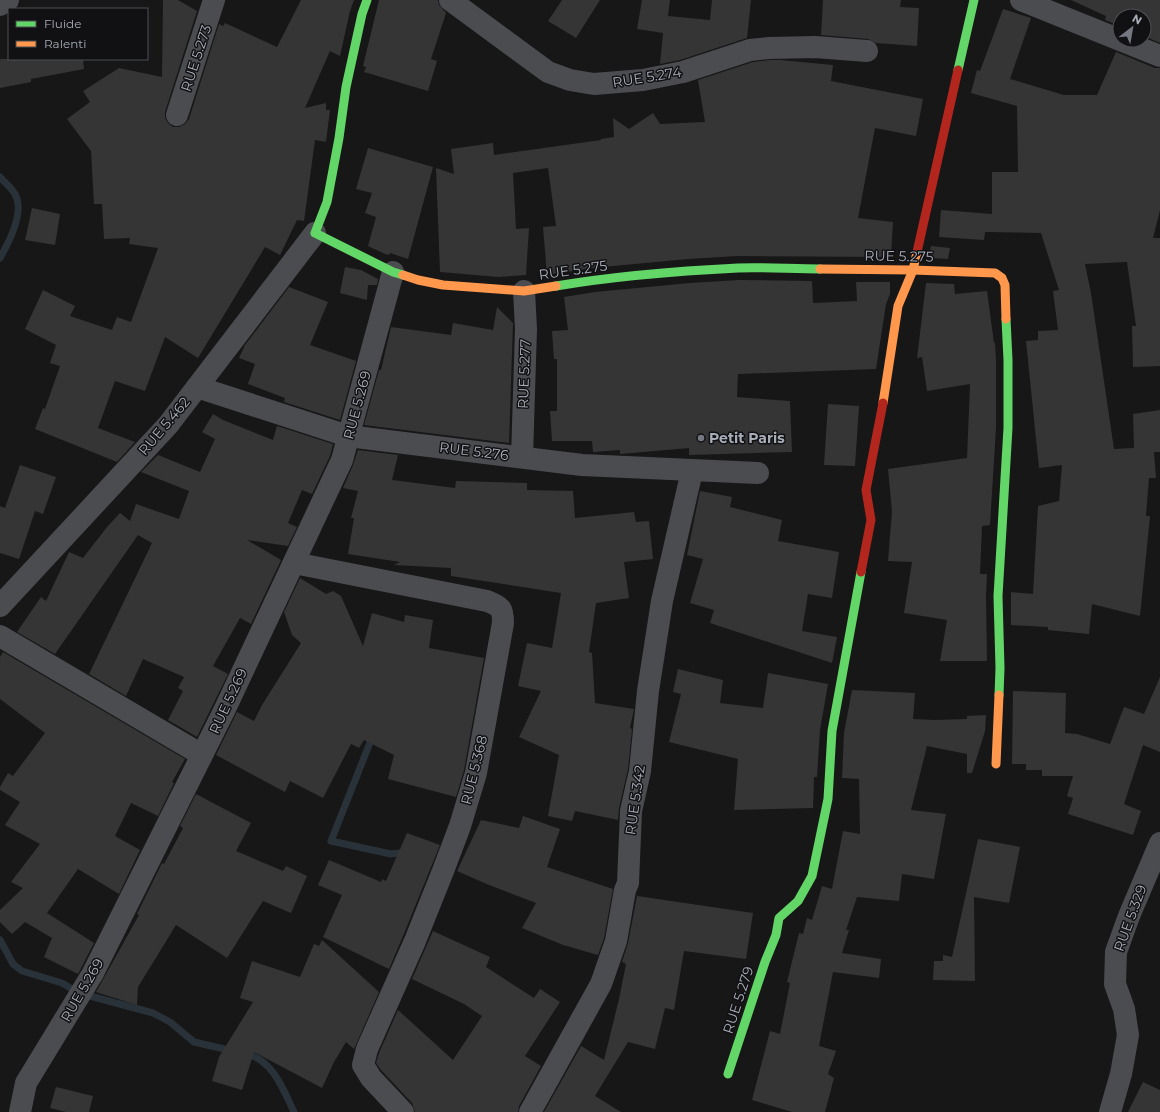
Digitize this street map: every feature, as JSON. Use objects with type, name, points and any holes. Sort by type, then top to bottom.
[{"type":"street","points":[[0,5],[8,0]]},
{"type":"street","name":"RUE 5.273","points":[[177,115],[214,0]]},
{"type":"street","points":[[315,234],[327,202],[339,138],[346,87],[362,14],[367,0]]},
{"type":"street","name":"RUE 5.274","points":[[450,0],[548,72],[570,80],[594,84],[643,80],[683,72],[750,50],[769,48],[815,48],[867,51]]},
{"type":"street","name":"RUE 5.279","points":[[728,1074],[765,962],[776,935],[779,918],[798,901],[812,876],[828,799],[832,730],[870,520],[866,490],[885,394],[898,306],[913,270],[974,0]]},
{"type":"street","points":[[1021,0],[1160,56]]},
{"type":"street","name":"RUE 5.275","points":[[315,234],[393,272],[418,280],[443,285],[524,291],[593,280],[689,270],[739,268],[913,270],[994,273],[1002,278],[1005,286],[1008,360],[1008,428],[998,596],[1000,668],[996,764]]},
{"type":"street","name":"RUE 5.462","points":[[0,606],[168,425],[315,234]]},
{"type":"street","name":"RUE 5.269","points":[[20,1112],[26,1083],[93,973],[202,755],[342,460],[393,272]]},
{"type":"street","name":"RUE 5.277","points":[[522,457],[526,329],[524,291]]},
{"type":"street","name":"RUE 5.276","points":[[197,387],[348,436],[522,457],[582,466],[758,473]]},
{"type":"street","name":"RUE 5.342","points":[[530,1112],[601,984],[616,941],[625,890],[628,883],[631,811],[640,771],[648,691],[662,601],[692,471]]},
{"type":"street","name":"RUE 5.368","points":[[294,563],[487,601],[498,605],[503,611],[503,623],[476,773],[460,826],[415,941],[367,1048],[363,1065],[371,1078],[403,1112]]},
{"type":"street","points":[[0,636],[202,755]]},
{"type":"street","name":"RUE 5.329","points":[[1110,1112],[1121,1074],[1128,1035],[1124,1010],[1115,984],[1116,952],[1129,916],[1160,843]]},
{"type":"building","points":[[163,0],[178,0],[197,11],[165,112],[165,118],[168,123],[173,127],[179,127],[185,124],[189,119],[219,24],[223,26],[225,23],[277,47],[301,0],[354,0],[350,11],[340,56],[330,51],[305,108],[326,103],[326,110],[330,110],[326,142],[315,140],[304,221],[297,220],[280,255],[265,247],[198,358],[165,337],[145,391],[115,381],[98,428],[135,442],[117,462],[35,429],[43,408],[45,409],[60,366],[50,363],[56,345],[25,329],[43,290],[75,306],[70,316],[112,330],[117,317],[131,322],[158,248],[129,244],[130,238],[104,239],[102,204],[94,204],[91,151],[67,119],[90,102],[83,91],[119,68],[162,77]]},
{"type":"building","points":[[379,0],[438,0],[439,5],[446,13],[431,59],[437,61],[428,91],[364,72],[366,67],[363,66]]},
{"type":"building","points":[[562,0],[600,0],[576,38],[548,21]]},
{"type":"building","points":[[642,0],[670,0],[668,16],[710,20],[712,0],[751,0],[747,38],[680,60],[660,64],[663,33],[637,29]]},
{"type":"building","points":[[823,0],[901,0],[900,7],[919,8],[917,46],[876,43],[868,39],[821,35]]},
{"type":"building","points":[[1071,0],[1160,0],[1160,43],[1152,40],[1152,8],[1112,8],[1112,23],[1105,20],[1106,16]]},
{"type":"building","points":[[1003,9],[1031,18],[1010,79],[1064,95],[1097,95],[1116,52],[1155,68],[1160,68],[1160,210],[1153,238],[1160,238],[1160,366],[1133,367],[1132,326],[1136,326],[1127,262],[1085,264],[1091,293],[1114,449],[1134,448],[1133,414],[1160,410],[1160,452],[1154,452],[1156,478],[1149,478],[1146,516],[1150,516],[1140,616],[1092,604],[1089,634],[1048,630],[1048,627],[1011,625],[1011,592],[1033,594],[1038,506],[1059,501],[1062,465],[1039,468],[1026,341],[1038,340],[1038,331],[1058,330],[1053,291],[1059,290],[1041,233],[985,232],[984,240],[939,237],[941,210],[992,214],[992,172],[1018,172],[1017,106],[971,93],[977,70],[980,71]]},
{"type":"building","points":[[0,59],[83,60],[84,69],[31,79],[31,82],[0,88]]},
{"type":"building","points":[[770,60],[833,65],[831,81],[923,99],[916,136],[875,128],[858,218],[893,222],[891,257],[738,256],[592,268],[547,275],[543,227],[556,226],[548,168],[513,173],[516,229],[529,228],[526,275],[498,277],[440,272],[436,168],[454,174],[451,149],[493,143],[494,155],[601,140],[614,137],[613,118],[629,129],[653,113],[660,124],[705,122],[698,80],[753,62]]},
{"type":"building","points":[[368,148],[433,167],[408,259],[390,253],[389,255],[385,254],[368,246],[376,217],[365,213],[372,193],[356,189]]},
{"type":"building","points":[[32,208],[60,214],[55,245],[25,240]]},
{"type":"building","points":[[931,246],[950,248],[948,259],[929,258]]},
{"type":"building","points":[[345,267],[361,270],[378,279],[377,285],[368,285],[367,300],[340,293]]},
{"type":"building","points":[[739,280],[812,281],[813,303],[857,301],[856,282],[890,282],[890,294],[886,304],[876,369],[738,374],[737,397],[790,401],[792,452],[689,455],[689,448],[620,454],[620,450],[593,452],[592,441],[552,441],[550,411],[557,411],[557,359],[554,359],[552,331],[568,330],[564,297],[595,292]]},
{"type":"building","points":[[926,283],[954,284],[955,294],[987,291],[995,343],[996,428],[990,525],[982,526],[980,574],[987,574],[987,661],[940,661],[947,620],[904,613],[912,562],[888,561],[892,511],[888,469],[967,458],[970,384],[927,391],[922,357],[917,358]]},
{"type":"building","points":[[289,287],[328,302],[310,345],[356,361],[340,420],[284,402],[285,398],[248,384],[255,364],[239,358],[245,345]]},
{"type":"building","points":[[497,307],[513,323],[509,443],[364,425],[379,370],[381,370],[391,327],[451,335],[453,323],[493,330]]},
{"type":"building","points":[[828,404],[859,406],[855,466],[824,465]]},
{"type":"building","points":[[213,414],[223,420],[273,440],[277,426],[333,444],[330,456],[312,494],[302,490],[288,523],[297,527],[288,546],[247,540],[281,560],[251,624],[240,618],[213,666],[228,674],[197,737],[168,720],[183,691],[178,688],[184,677],[143,659],[126,696],[89,674],[152,543],[138,535],[55,654],[17,632],[41,597],[46,601],[69,552],[83,558],[120,513],[130,521],[136,504],[179,519],[189,491],[141,472],[158,455],[200,472],[215,439],[202,432]]},
{"type":"building","points":[[358,450],[398,455],[392,480],[455,488],[456,481],[527,483],[527,490],[573,491],[575,518],[634,512],[636,522],[649,521],[653,559],[624,562],[629,598],[596,603],[589,652],[592,653],[595,703],[634,709],[630,728],[632,729],[628,769],[619,808],[618,820],[575,811],[572,821],[548,816],[559,755],[519,737],[541,691],[518,686],[527,643],[552,648],[561,593],[451,576],[451,568],[394,565],[400,562],[348,554],[354,518],[351,518],[358,491],[343,488]]},
{"type":"building","points":[[20,465],[56,477],[43,514],[35,511],[19,559],[0,553],[0,506],[5,508]]},
{"type":"building","points":[[700,491],[732,497],[730,507],[782,520],[778,541],[839,552],[832,598],[808,594],[802,631],[837,637],[832,663],[710,623],[714,610],[690,603],[703,559],[687,555]]},
{"type":"building","points":[[300,578],[326,594],[333,591],[341,596],[363,646],[372,613],[404,622],[405,615],[433,620],[429,648],[484,658],[464,770],[456,797],[388,779],[394,755],[364,740],[359,748],[351,744],[323,798],[290,781],[285,792],[216,755],[237,712],[254,721],[262,705],[301,643],[292,635],[284,612]]},
{"type":"building","points":[[3,652],[185,759],[172,782],[174,783],[158,816],[131,803],[115,836],[140,850],[119,894],[78,869],[47,913],[94,943],[78,974],[44,957],[52,938],[25,922],[12,934],[0,922],[0,910],[23,888],[11,882],[40,844],[5,825],[20,802],[0,790],[0,787],[8,773],[13,776],[45,733],[0,699],[0,657]]},
{"type":"building","points":[[678,669],[723,680],[720,703],[763,708],[768,673],[828,684],[820,730],[817,777],[814,777],[813,808],[734,810],[738,759],[669,742],[681,694],[673,692]]},
{"type":"building","points":[[1160,677],[1160,752],[1143,745],[1124,804],[1141,811],[1133,835],[1068,814],[1073,798],[1067,796],[1073,776],[1042,776],[1042,770],[1026,770],[1026,764],[1012,764],[1013,691],[1066,693],[1065,733],[1077,734],[1110,744],[1124,707],[1144,714]]},
{"type":"building","points":[[852,690],[915,693],[913,719],[967,719],[967,716],[986,715],[985,731],[972,773],[967,773],[967,754],[927,746],[911,810],[946,814],[934,879],[902,874],[899,901],[857,897],[846,930],[849,930],[842,953],[881,959],[879,978],[833,972],[819,1046],[836,1051],[828,1074],[834,1078],[825,1112],[792,1112],[752,1100],[770,1031],[780,1034],[790,983],[787,982],[799,933],[803,934],[807,918],[812,920],[822,886],[832,889],[843,831],[860,834],[859,779],[842,778],[844,733]]},
{"type":"building","points":[[196,794],[251,823],[236,851],[283,871],[286,866],[307,876],[291,913],[263,901],[227,958],[176,925],[138,987],[137,1005],[96,992],[139,915],[137,914],[162,863],[164,864],[183,828],[180,826]]},
{"type":"building","points":[[523,816],[560,829],[547,867],[613,889],[604,938],[598,955],[563,945],[522,928],[536,903],[457,871],[481,820],[519,828]]},
{"type":"building","points":[[407,833],[440,845],[389,969],[323,937],[342,895],[318,885],[329,860],[381,882],[382,879],[386,881]]},
{"type":"building","points":[[978,839],[1020,847],[1009,903],[974,897],[975,981],[933,980],[934,961],[943,961],[943,955],[952,957]]},
{"type":"building","points":[[637,896],[753,913],[746,959],[684,951],[674,1010],[665,1008],[655,1049],[628,1042],[595,1096],[621,1112],[544,1112],[581,1046],[604,1060],[619,999],[626,964],[622,962],[628,943]]},
{"type":"building","points":[[433,931],[490,957],[486,967],[534,998],[540,989],[560,1002],[525,1056],[541,1066],[519,1106],[518,1112],[415,1112],[412,1103],[376,1063],[398,1010],[453,1060],[482,1016],[464,1004],[412,979]]},
{"type":"building","points":[[322,940],[379,992],[354,1049],[346,1042],[334,1062],[322,1088],[254,1052],[242,1090],[212,1081],[219,1057],[253,1002],[240,998],[252,961],[300,977],[314,944],[319,946]]},
{"type":"building","points":[[1143,1082],[1160,1090],[1160,1112],[1128,1112]]},
{"type":"building","points":[[56,1087],[93,1096],[89,1112],[66,1112],[50,1108]]},
{"type":"waterway","points":[[0,177],[15,193],[18,203],[17,219],[7,245],[0,258]]},
{"type":"waterway","points":[[373,735],[331,841],[391,854],[408,852]]},
{"type":"waterway","points":[[0,940],[13,964],[22,971],[62,983],[72,989],[90,996],[153,1013],[170,1022],[194,1042],[233,1051]]},
{"type":"waterway","points":[[245,1053],[263,1062],[276,1076],[294,1112]]},
{"type":"traffic: fast","points":[[367,0],[362,14],[346,87],[339,138],[327,202],[315,233],[393,272],[403,275]]},
{"type":"traffic: fast","points":[[958,70],[974,0]]},
{"type":"traffic: fast","points":[[556,286],[647,274],[692,271],[748,268],[820,269]]},
{"type":"traffic: fast","points":[[999,695],[1000,668],[998,596],[1008,428],[1008,360],[1006,319]]},
{"type":"traffic: fast","points":[[728,1074],[765,962],[776,935],[779,918],[798,901],[812,876],[828,799],[832,731],[861,572]]},
{"type":"traffic: slow","points":[[883,403],[898,306],[913,270],[917,252]]},
{"type":"traffic: slow","points":[[820,269],[995,273],[1002,278],[1005,285],[1006,319]]},
{"type":"traffic: slow","points":[[403,275],[418,280],[443,285],[524,291],[556,286]]},
{"type":"traffic: slow","points":[[996,764],[999,695]]},
{"type":"traffic: jam","points":[[917,252],[958,70]]},
{"type":"traffic: jam","points":[[861,572],[871,520],[866,490],[883,403]]},
{"type":"place","name":"Petit Paris","points":[[701,438]]}]
